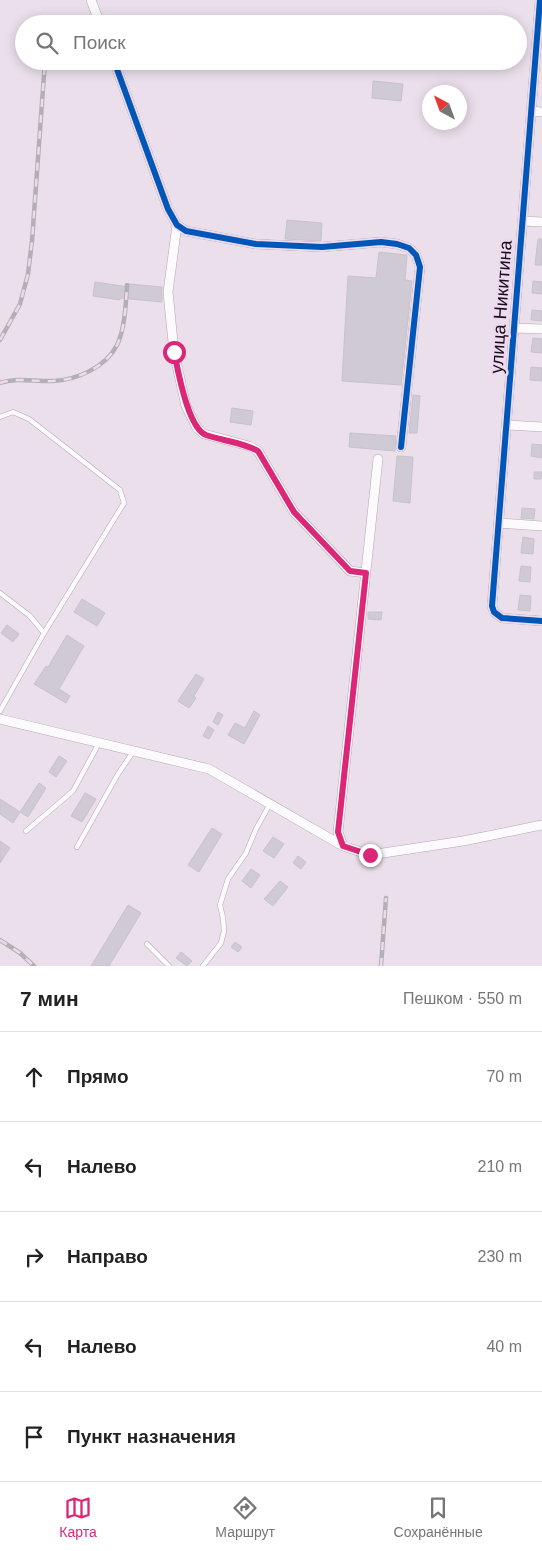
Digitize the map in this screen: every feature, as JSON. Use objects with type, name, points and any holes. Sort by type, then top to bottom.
[{"type":"street","points":[[92,0],[97,15]]},
{"type":"street","name":"улица Никитина","points":[[540,0],[540,20],[531,111],[492,606],[497,616],[506,619],[542,621]]},
{"type":"street","points":[[117,70],[168,209],[177,224],[186,231],[256,244],[322,247],[381,242],[398,244],[409,248],[416,255],[420,267],[401,447]]},
{"type":"street","points":[[531,111],[542,112]]},
{"type":"street","points":[[522,221],[542,222]]},
{"type":"street","points":[[177,224],[168,292],[174,352],[186,406],[197,428],[204,434],[249,446],[258,451],[294,512],[350,571],[366,573]]},
{"type":"street","points":[[514,328],[542,329]]},
{"type":"street","points":[[507,425],[542,427]]},
{"type":"street","points":[[343,846],[338,832],[378,459]]},
{"type":"street","points":[[499,522],[542,526]]},
{"type":"street","points":[[0,719],[209,769],[343,846],[370,855],[463,841],[542,825]]},
{"type":"lane","points":[[0,417],[13,412],[29,419],[120,490],[124,503],[44,633],[0,711]]},
{"type":"lane","points":[[0,593],[30,616],[44,633]]},
{"type":"lane","points":[[26,831],[73,791],[100,742]]},
{"type":"lane","points":[[77,847],[118,774],[134,751]]},
{"type":"lane","points":[[203,966],[221,943],[224,931],[224,918],[220,905],[228,879],[246,852],[270,804]]},
{"type":"lane","points":[[147,944],[169,966]]},
{"type":"building","points":[[373,81],[403,84],[401,101],[372,98]]},
{"type":"building","points":[[287,220],[322,223],[321,241],[285,239]]},
{"type":"building","points":[[538,239],[542,239],[542,265],[535,265]]},
{"type":"building","points":[[379,252],[407,255],[405,280],[412,281],[401,385],[342,381],[348,276],[376,278]]},
{"type":"building","points":[[533,281],[542,282],[542,294],[532,293]]},
{"type":"building","points":[[95,282],[129,287],[129,284],[162,287],[162,302],[120,298],[120,300],[93,296]]},
{"type":"building","points":[[532,310],[542,311],[542,321],[531,320]]},
{"type":"building","points":[[533,338],[542,339],[542,353],[531,352]]},
{"type":"building","points":[[531,367],[542,368],[542,381],[530,380]]},
{"type":"building","points":[[413,395],[420,396],[417,433],[409,433]]},
{"type":"building","points":[[232,408],[253,411],[251,425],[230,422]]},
{"type":"building","points":[[350,433],[396,436],[395,451],[349,447]]},
{"type":"building","points":[[532,444],[542,445],[542,458],[531,456]]},
{"type":"building","points":[[397,456],[413,457],[410,503],[393,501]]},
{"type":"building","points":[[534,472],[542,472],[541,479],[534,479]]},
{"type":"building","points":[[522,508],[535,509],[534,519],[521,518]]},
{"type":"building","points":[[523,537],[534,539],[533,554],[521,553]]},
{"type":"building","points":[[521,566],[531,567],[530,582],[519,581]]},
{"type":"building","points":[[520,595],[531,596],[530,611],[518,610]]},
{"type":"building","points":[[82,599],[105,613],[97,626],[74,612]]},
{"type":"building","points":[[368,612],[382,612],[381,620],[368,619]]},
{"type":"building","points":[[7,625],[19,634],[13,642],[1,633]]},
{"type":"building","points":[[67,635],[84,646],[59,689],[70,696],[66,703],[34,684],[46,666],[48,667]]},
{"type":"building","points":[[196,674],[204,679],[194,696],[196,698],[189,708],[178,701]]},
{"type":"building","points":[[254,711],[260,715],[244,744],[228,735],[235,723],[245,728]]},
{"type":"building","points":[[218,712],[223,715],[218,725],[213,722]]},
{"type":"building","points":[[208,726],[214,730],[209,739],[203,736]]},
{"type":"building","points":[[59,756],[67,761],[56,777],[49,772]]},
{"type":"building","points":[[39,783],[46,788],[28,817],[20,812]]},
{"type":"building","points":[[85,793],[96,799],[82,822],[71,816]]},
{"type":"building","points":[[0,799],[20,812],[13,823],[0,814]]},
{"type":"building","points":[[212,828],[222,834],[199,872],[188,865]]},
{"type":"building","points":[[273,837],[284,844],[274,858],[263,851]]},
{"type":"building","points":[[0,841],[10,848],[0,863]]},
{"type":"building","points":[[298,856],[306,862],[301,869],[293,863]]},
{"type":"building","points":[[251,869],[260,875],[251,888],[242,881]]},
{"type":"building","points":[[280,881],[288,887],[273,906],[264,899]]},
{"type":"building","points":[[128,905],[141,913],[109,966],[91,966]]},
{"type":"building","points":[[235,942],[242,947],[238,952],[231,947]]},
{"type":"building","points":[[181,952],[192,961],[187,966],[176,958]]},
{"type":"railway","points":[[0,340],[20,304],[28,274],[44,70]]},
{"type":"railway","points":[[0,383],[13,380],[47,381],[72,378],[90,371],[106,360],[120,339],[125,315],[127,285]]},
{"type":"railway","points":[[381,966],[386,898]]},
{"type":"railway","points":[[0,940],[20,953],[34,966]]},
{"type":"cycle path","points":[[540,0],[492,606],[494,612],[502,618],[542,621]]},
{"type":"cycle path","points":[[117,70],[168,209],[177,225],[186,231],[256,244],[322,247],[381,242],[409,248],[416,255],[420,267],[401,447]]},
{"type":"route","points":[[174,352],[186,406],[197,428],[204,434],[249,446],[258,451],[294,512],[350,571],[366,573],[338,832],[343,846],[370,855]]}]
